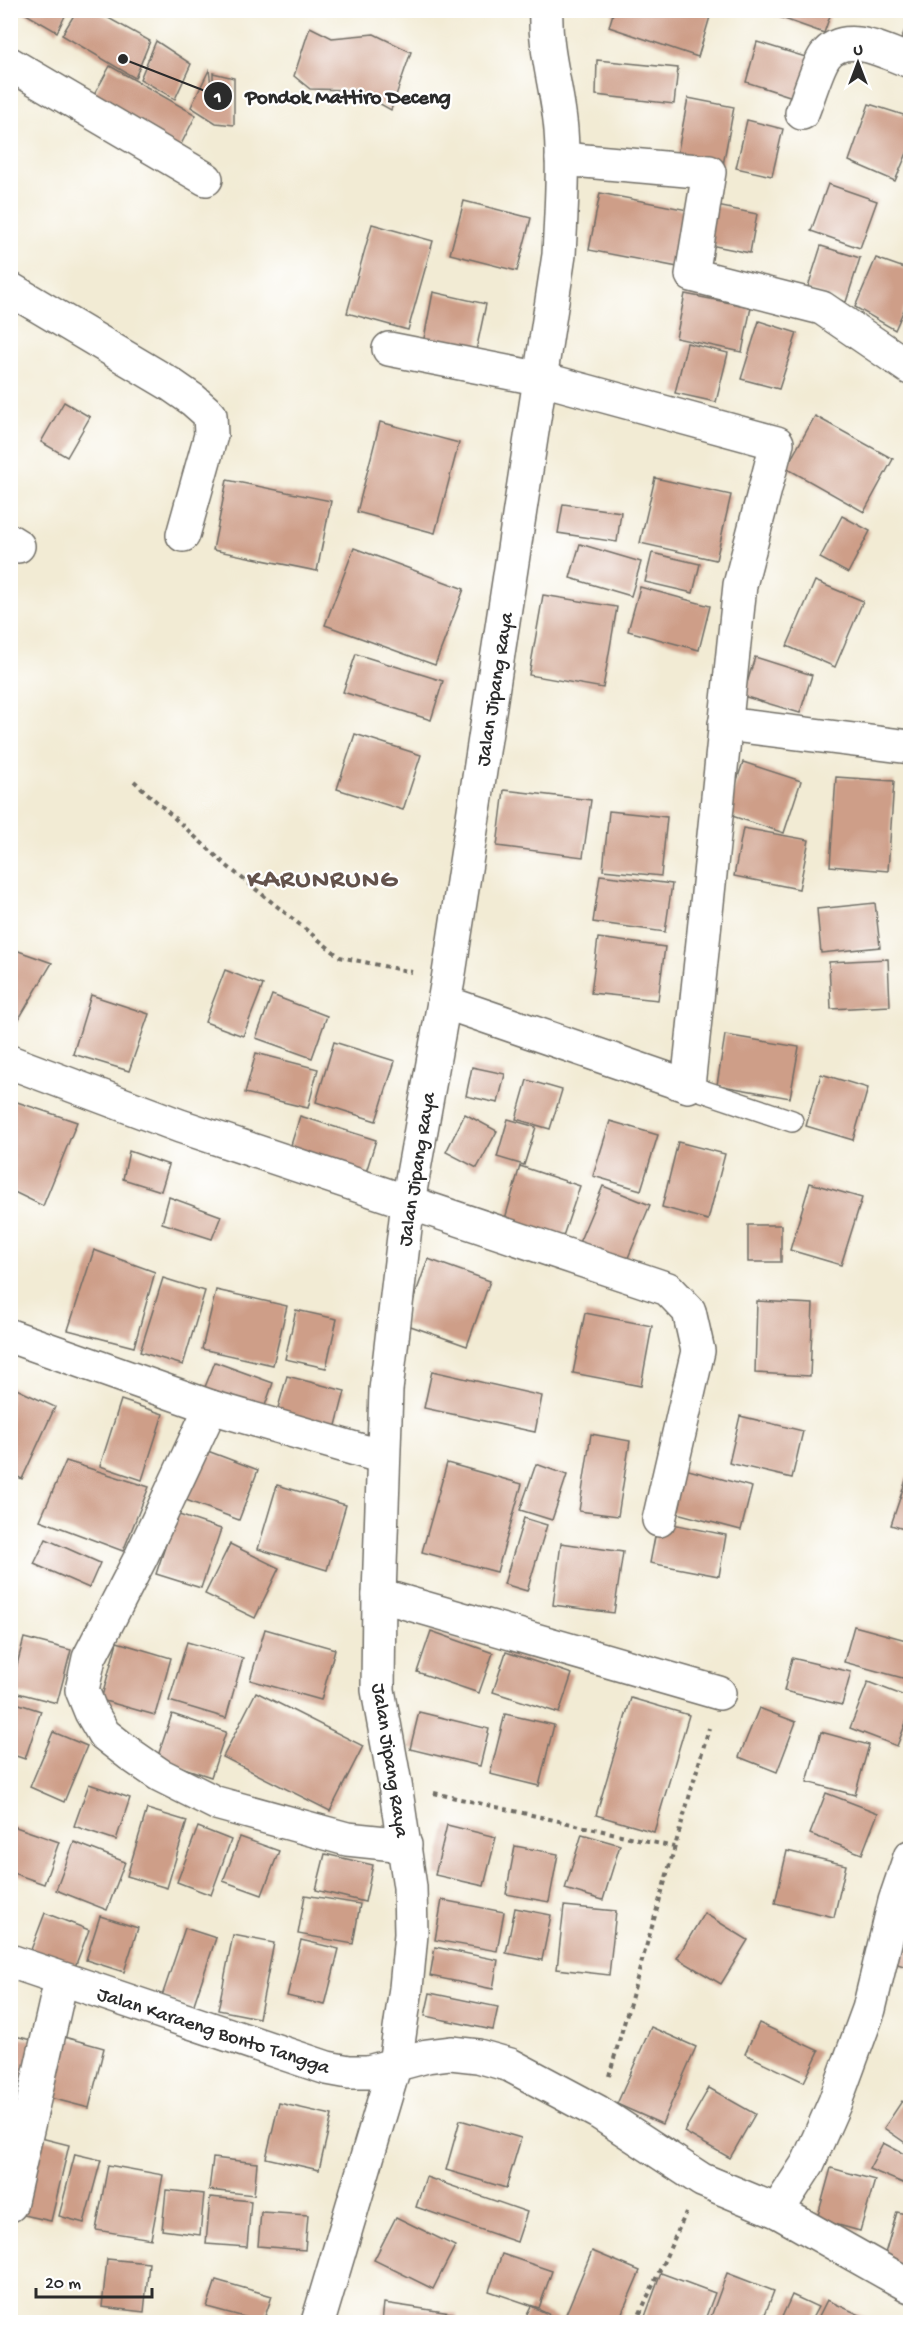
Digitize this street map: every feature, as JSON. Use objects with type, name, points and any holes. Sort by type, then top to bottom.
[{"type":"street","name":"Jalan Jipang Raya","points":[[318,2322],[395,2064],[406,1988],[411,1934],[410,1887],[378,1690],[386,1390],[408,1202],[446,991],[542,379],[559,255],[561,129],[551,71],[546,10]]},
{"type":"street","points":[[802,112],[824,57],[835,48],[856,42],[910,62]]},
{"type":"street","points":[[10,64],[206,179]]},
{"type":"street","points":[[562,159],[709,172],[692,275],[822,308],[910,368]]},
{"type":"street","points":[[10,289],[170,384],[210,415],[211,435],[183,535]]},
{"type":"street","points":[[389,349],[542,379],[777,443],[740,585],[688,1086],[446,991]]},
{"type":"street","points":[[725,724],[910,747]]},
{"type":"street","points":[[10,1062],[180,1126],[668,1289],[689,1311],[698,1351],[660,1520]]},
{"type":"street","points":[[10,1336],[210,1407],[383,1457]]},
{"type":"street","points":[[210,1407],[141,1557],[89,1658],[82,1690],[91,1712],[104,1734],[131,1755],[160,1775],[216,1803],[347,1839],[405,1845]]},
{"type":"street","points":[[379,1595],[719,1693]]},
{"type":"street","points":[[777,2211],[808,2163],[835,2102],[869,2009],[895,1901],[910,1857]]},
{"type":"street","name":"Jalan Karaeng Bonto Tangga","points":[[10,1961],[327,2068],[349,2072],[368,2072],[451,2053],[478,2056],[510,2065],[598,2112],[702,2180],[777,2211],[910,2286]]},
{"type":"street","points":[[10,2205],[61,1980]]},
{"type":"lane","points":[[688,1086],[792,1121]]},
{"type":"path","points":[[134,781],[227,866],[340,957],[446,991]]},
{"type":"path","points":[[598,2112],[719,1693]]},
{"type":"path","points":[[395,1784],[674,1847]]},
{"type":"path","points":[[636,2322],[702,2180]]},
{"type":"building","points":[[19,10],[68,10],[57,32]]},
{"type":"building","points":[[77,10],[94,10],[150,41],[135,78],[62,35]]},
{"type":"building","points":[[614,10],[712,10],[698,57],[609,27]]},
{"type":"building","points":[[759,10],[832,10],[824,33]]},
{"type":"building","points":[[910,16],[910,53],[898,48]]},
{"type":"building","points":[[310,27],[332,38],[374,34],[411,52],[391,110],[355,90],[310,89],[294,76]]},
{"type":"building","points":[[156,41],[191,64],[175,99],[140,79]]},
{"type":"building","points":[[757,42],[812,59],[799,99],[746,82]]},
{"type":"building","points":[[597,60],[678,68],[674,104],[596,95]]},
{"type":"building","points":[[110,66],[196,115],[174,158],[88,106]]},
{"type":"building","points":[[209,70],[213,99],[213,73],[234,78],[234,125],[216,123],[191,107]]},
{"type":"building","points":[[688,98],[734,107],[723,165],[677,156]]},
{"type":"building","points":[[869,104],[910,117],[910,146],[895,181],[849,161]]},
{"type":"building","points":[[747,120],[783,129],[772,176],[736,168]]},
{"type":"building","points":[[828,184],[877,201],[860,248],[811,231]]},
{"type":"building","points":[[600,193],[688,210],[678,267],[589,250]]},
{"type":"building","points":[[464,201],[531,218],[517,271],[450,254]]},
{"type":"building","points":[[712,205],[757,214],[750,253],[705,244]]},
{"type":"building","points":[[372,224],[433,241],[408,330],[347,313]]},
{"type":"building","points":[[821,246],[860,258],[846,302],[807,290]]},
{"type":"building","points":[[876,258],[910,270],[910,296],[895,330],[855,307]]},
{"type":"building","points":[[433,292],[486,304],[474,360],[422,349]]},
{"type":"building","points":[[685,294],[751,307],[742,352],[676,338]]},
{"type":"building","points":[[759,321],[797,333],[779,389],[741,379]]},
{"type":"building","points":[[687,343],[728,353],[716,402],[675,393]]},
{"type":"building","points":[[64,402],[90,417],[67,457],[41,442]]},
{"type":"building","points":[[815,416],[893,459],[864,512],[786,468]]},
{"type":"building","points":[[380,422],[459,443],[435,533],[357,512]]},
{"type":"building","points":[[655,478],[731,495],[716,560],[640,543]]},
{"type":"building","points":[[227,480],[331,501],[317,571],[213,550]]},
{"type":"building","points":[[563,504],[621,512],[617,542],[558,533]]},
{"type":"building","points":[[842,516],[870,531],[848,573],[820,558]]},
{"type":"building","points":[[580,544],[641,562],[631,596],[570,578]]},
{"type":"building","points":[[354,548],[464,589],[435,665],[325,625]]},
{"type":"building","points":[[652,553],[700,564],[693,593],[645,582]]},
{"type":"building","points":[[815,581],[863,601],[835,667],[787,646]]},
{"type":"building","points":[[640,587],[710,606],[699,650],[628,631]]},
{"type":"building","points":[[543,595],[617,607],[603,688],[529,675]]},
{"type":"building","points":[[356,654],[443,681],[431,720],[343,692]]},
{"type":"building","points":[[755,657],[812,675],[800,713],[743,696]]},
{"type":"building","points":[[355,734],[421,755],[403,810],[337,789]]},
{"type":"building","points":[[743,762],[801,781],[784,833],[726,814]]},
{"type":"building","points":[[836,777],[894,781],[888,871],[830,866]]},
{"type":"building","points":[[504,790],[591,800],[583,857],[497,846]]},
{"type":"building","points":[[609,811],[667,817],[661,876],[603,870]]},
{"type":"building","points":[[743,828],[809,840],[799,889],[734,876]]},
{"type":"building","points":[[600,875],[672,884],[665,932],[593,922]]},
{"type":"building","points":[[875,903],[880,947],[821,953],[817,909]]},
{"type":"building","points":[[598,938],[665,947],[658,1000],[591,993]]},
{"type":"building","points":[[10,948],[52,963],[10,1034]]},
{"type":"building","points":[[888,959],[890,1006],[831,1009],[829,962]]},
{"type":"building","points":[[225,970],[263,985],[243,1036],[205,1022]]},
{"type":"building","points":[[91,995],[149,1014],[129,1071],[73,1054]]},
{"type":"building","points":[[272,995],[327,1016],[312,1058],[256,1038]]},
{"type":"building","points":[[725,1035],[799,1047],[790,1098],[717,1085]]},
{"type":"building","points":[[334,1042],[395,1061],[376,1121],[316,1102]]},
{"type":"building","points":[[256,1053],[318,1069],[308,1108],[245,1093]]},
{"type":"building","points":[[472,1067],[505,1074],[498,1103],[466,1096]]},
{"type":"building","points":[[821,1074],[868,1088],[853,1140],[806,1126]]},
{"type":"building","points":[[527,1080],[562,1090],[550,1129],[516,1119]]},
{"type":"building","points":[[14,1101],[77,1122],[43,1206],[10,1190],[10,1112]]},
{"type":"building","points":[[465,1114],[497,1131],[477,1168],[446,1152]]},
{"type":"building","points":[[300,1116],[376,1140],[363,1182],[287,1158]]},
{"type":"building","points":[[508,1119],[536,1127],[524,1165],[497,1157]]},
{"type":"building","points":[[610,1121],[658,1135],[641,1190],[593,1176]]},
{"type":"building","points":[[678,1142],[725,1154],[708,1220],[662,1207]]},
{"type":"building","points":[[129,1151],[169,1165],[161,1191],[123,1179]]},
{"type":"building","points":[[520,1166],[580,1186],[560,1245],[503,1226]]},
{"type":"building","points":[[810,1183],[862,1198],[841,1265],[790,1250]]},
{"type":"building","points":[[603,1186],[650,1205],[625,1265],[578,1245]]},
{"type":"building","points":[[169,1197],[221,1216],[212,1239],[162,1223]]},
{"type":"building","points":[[748,1225],[781,1225],[781,1262],[748,1262]]},
{"type":"building","points":[[94,1250],[155,1272],[134,1347],[68,1330]]},
{"type":"building","points":[[428,1259],[490,1281],[467,1346],[405,1324]]},
{"type":"building","points":[[163,1278],[205,1291],[183,1365],[140,1352]]},
{"type":"building","points":[[216,1290],[287,1306],[273,1365],[202,1349]]},
{"type":"building","points":[[757,1301],[813,1304],[810,1376],[755,1373]]},
{"type":"building","points":[[296,1310],[337,1319],[326,1368],[285,1359]]},
{"type":"building","points":[[585,1313],[652,1326],[641,1386],[573,1373]]},
{"type":"building","points":[[215,1362],[273,1383],[262,1414],[203,1392]]},
{"type":"building","points":[[432,1371],[542,1396],[535,1432],[424,1408]]},
{"type":"building","points":[[287,1376],[345,1391],[333,1437],[274,1422]]},
{"type":"building","points":[[10,1386],[55,1407],[22,1479],[10,1473]]},
{"type":"building","points":[[121,1400],[163,1414],[142,1480],[100,1466]]},
{"type":"building","points":[[740,1416],[803,1431],[792,1478],[729,1463]]},
{"type":"building","points":[[591,1434],[630,1441],[618,1516],[579,1511]]},
{"type":"building","points":[[205,1450],[258,1470],[239,1520],[186,1500]]},
{"type":"building","points":[[66,1461],[149,1487],[123,1551],[40,1520]]},
{"type":"building","points":[[447,1463],[522,1484],[497,1572],[422,1552]]},
{"type":"building","points":[[536,1464],[567,1475],[552,1520],[520,1510]]},
{"type":"building","points":[[681,1468],[752,1487],[741,1530],[669,1511]]},
{"type":"building","points":[[907,1477],[910,1478],[910,1531],[891,1525]]},
{"type":"building","points":[[277,1485],[346,1505],[327,1570],[258,1549]]},
{"type":"building","points":[[176,1514],[221,1529],[201,1588],[156,1574]]},
{"type":"building","points":[[524,1518],[547,1525],[527,1591],[504,1584]]},
{"type":"building","points":[[658,1521],[726,1535],[719,1576],[650,1563]]},
{"type":"building","points":[[46,1539],[100,1563],[89,1588],[34,1564]]},
{"type":"building","points":[[561,1543],[623,1552],[614,1613],[553,1605]]},
{"type":"building","points":[[230,1544],[279,1568],[255,1618],[205,1594]]},
{"type":"building","points":[[854,1626],[910,1641],[910,1680],[844,1662]]},
{"type":"building","points":[[265,1629],[335,1649],[321,1700],[250,1680]]},
{"type":"building","points":[[431,1631],[493,1653],[479,1693],[417,1672]]},
{"type":"building","points":[[24,1638],[71,1650],[57,1703],[10,1691]]},
{"type":"building","points":[[117,1642],[171,1658],[155,1715],[101,1700]]},
{"type":"building","points":[[187,1642],[243,1658],[226,1718],[169,1701]]},
{"type":"building","points":[[506,1652],[572,1674],[559,1713],[493,1692]]},
{"type":"building","points":[[792,1658],[851,1672],[842,1705],[784,1691]]},
{"type":"building","points":[[868,1682],[910,1698],[910,1712],[897,1746],[850,1728]]},
{"type":"building","points":[[256,1692],[363,1746],[330,1811],[223,1757]]},
{"type":"building","points":[[631,1698],[689,1715],[654,1832],[596,1815]]},
{"type":"building","points":[[10,1701],[41,1711],[25,1759],[10,1754]]},
{"type":"building","points":[[759,1708],[796,1722],[777,1772],[739,1757]]},
{"type":"building","points":[[419,1712],[489,1729],[480,1766],[410,1749]]},
{"type":"building","points":[[172,1714],[226,1732],[211,1777],[157,1759]]},
{"type":"building","points":[[505,1714],[554,1725],[539,1786],[490,1774]]},
{"type":"building","points":[[53,1732],[87,1746],[64,1802],[30,1787]]},
{"type":"building","points":[[821,1732],[869,1745],[855,1795],[807,1782]]},
{"type":"building","points":[[89,1784],[130,1798],[116,1840],[74,1826]]},
{"type":"building","points":[[826,1793],[878,1813],[862,1854],[810,1834]]},
{"type":"building","points":[[147,1809],[187,1821],[167,1888],[127,1876]]},
{"type":"building","points":[[10,1825],[59,1842],[44,1884],[10,1872]]},
{"type":"building","points":[[447,1825],[496,1837],[484,1886],[435,1875]]},
{"type":"building","points":[[198,1827],[231,1840],[211,1895],[177,1882]]},
{"type":"building","points":[[582,1834],[620,1845],[603,1900],[565,1889]]},
{"type":"building","points":[[240,1837],[279,1851],[262,1895],[223,1881]]},
{"type":"building","points":[[74,1842],[125,1862],[107,1910],[56,1890]]},
{"type":"building","points":[[515,1846],[558,1854],[549,1902],[506,1894]]},
{"type":"building","points":[[787,1851],[846,1865],[834,1917],[775,1903]]},
{"type":"building","points":[[325,1854],[373,1865],[365,1902],[316,1890]]},
{"type":"building","points":[[305,1895],[360,1904],[353,1944],[298,1934]]},
{"type":"building","points":[[442,1900],[504,1912],[497,1951],[435,1940]]},
{"type":"building","points":[[564,1906],[616,1911],[609,1975],[557,1969]]},
{"type":"building","points":[[515,1908],[551,1915],[542,1960],[506,1953]]},
{"type":"building","points":[[45,1913],[89,1930],[73,1972],[29,1955]]},
{"type":"building","points":[[704,1913],[748,1940],[721,1984],[677,1958]]},
{"type":"building","points":[[904,1913],[910,1915],[910,1968],[888,1961]]},
{"type":"building","points":[[100,1916],[138,1928],[124,1972],[86,1960]]},
{"type":"building","points":[[185,1928],[216,1938],[193,2007],[162,1996]]},
{"type":"building","points":[[233,1935],[274,1943],[259,2018],[218,2010]]},
{"type":"building","points":[[301,1940],[339,1949],[325,2005],[287,1996]]},
{"type":"building","points":[[435,1947],[498,1960],[493,1989],[430,1976]]},
{"type":"building","points":[[430,1993],[498,2007],[493,2030],[425,2016]]},
{"type":"building","points":[[759,2023],[819,2051],[804,2082],[745,2054]]},
{"type":"building","points":[[651,2027],[696,2047],[662,2124],[617,2104]]},
{"type":"building","points":[[10,2035],[37,2041],[22,2114],[10,2111]]},
{"type":"building","points":[[57,2035],[104,2048],[89,2108],[39,2095]]},
{"type":"building","points":[[709,2088],[755,2114],[730,2158],[684,2132]]},
{"type":"building","points":[[902,2101],[910,2107],[910,2146],[884,2128]]},
{"type":"building","points":[[279,2103],[332,2115],[319,2170],[266,2158]]},
{"type":"building","points":[[460,2120],[521,2138],[506,2188],[446,2170]]},
{"type":"building","points":[[33,2136],[69,2145],[51,2221],[15,2213]]},
{"type":"building","points":[[883,2143],[910,2157],[910,2186],[869,2169]]},
{"type":"building","points":[[75,2154],[101,2160],[84,2223],[59,2216]]},
{"type":"building","points":[[213,2158],[257,2163],[254,2195],[209,2190]]},
{"type":"building","points":[[108,2165],[163,2175],[151,2239],[96,2230]]},
{"type":"building","points":[[831,2168],[875,2180],[860,2231],[817,2219]]},
{"type":"building","points":[[426,2177],[527,2212],[517,2242],[416,2207]]},
{"type":"building","points":[[166,2190],[204,2194],[200,2235],[162,2230]]},
{"type":"building","points":[[210,2197],[251,2201],[247,2247],[206,2244]]},
{"type":"building","points":[[261,2212],[308,2215],[305,2250],[258,2246]]},
{"type":"building","points":[[897,2212],[910,2215],[910,2271],[882,2264]]},
{"type":"building","points":[[396,2217],[455,2246],[433,2289],[374,2260]]},
{"type":"building","points":[[592,2251],[640,2271],[618,2322],[523,2322],[531,2306],[563,2321]]},
{"type":"building","points":[[502,2254],[552,2271],[539,2308],[489,2291]]},
{"type":"building","points":[[107,2259],[149,2263],[144,2312],[102,2307]]},
{"type":"building","points":[[661,2273],[715,2293],[704,2322],[643,2322]]},
{"type":"building","points":[[727,2273],[774,2291],[762,2322],[709,2322]]},
{"type":"building","points":[[216,2280],[272,2296],[263,2322],[207,2307]]},
{"type":"building","points":[[792,2295],[818,2307],[810,2322],[794,2322],[782,2317]]},
{"type":"building","points":[[827,2300],[869,2319],[867,2322],[816,2322]]},
{"type":"building","points":[[384,2303],[457,2314],[456,2322],[382,2322]]},
{"type":"place","name":"Pondok Mattiro Deceng","points":[[123,59]]},
{"type":"district","name":"KARUNRUNG","points":[[323,877]]}]
